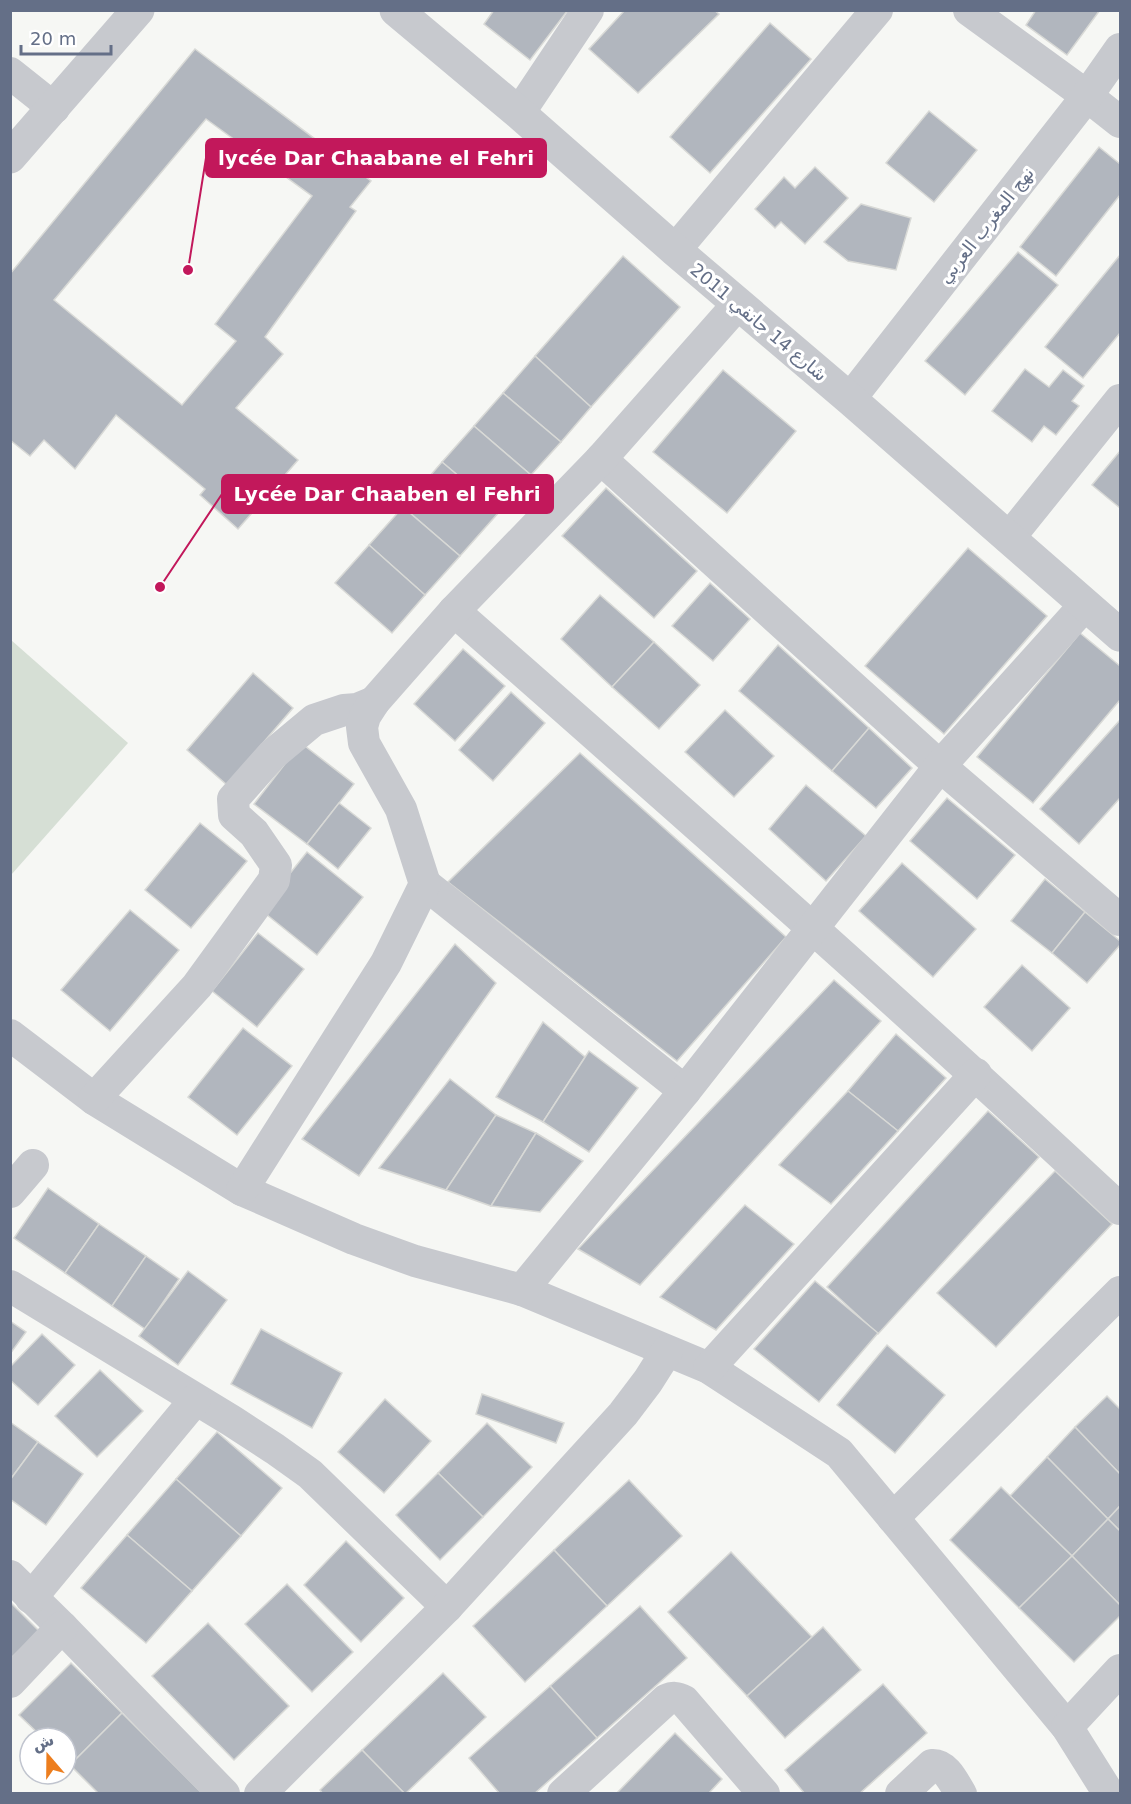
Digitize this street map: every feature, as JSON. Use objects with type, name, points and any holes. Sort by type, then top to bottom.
[{"type":"street","points":[[10,157],[138,10]]},
{"type":"street","name":"شارع 14 جانفي 2011","points":[[396,10],[519,112],[1120,635]]},
{"type":"street","points":[[519,112],[588,10]]},
{"type":"street","points":[[675,250],[877,10]]},
{"type":"street","points":[[969,10],[1088,96],[1120,122]]},
{"type":"street","name":"نهج المغرب العربي","points":[[850,399],[1088,96],[1120,49]]},
{"type":"street","points":[[10,73],[54,108]]},
{"type":"street","points":[[685,1091],[425,884],[401,809],[364,742],[362,727],[365,716],[374,702],[454,610],[601,459],[738,304]]},
{"type":"street","points":[[1009,538],[1120,400]]},
{"type":"street","points":[[601,459],[940,766],[1120,920]]},
{"type":"street","points":[[522,1290],[685,1091],[940,766],[1085,605]]},
{"type":"street","points":[[454,610],[814,928],[976,1074],[1120,1209]]},
{"type":"street","points":[[94,1099],[197,986],[274,880],[276,865],[254,833],[234,815],[233,799],[272,755],[314,720],[344,710],[357,709],[374,702]]},
{"type":"street","points":[[242,1190],[386,963],[425,884]]},
{"type":"street","points":[[10,1035],[94,1099],[242,1190],[354,1239],[415,1261],[522,1290],[709,1368],[839,1453],[1067,1727],[1109,1794]]},
{"type":"street","points":[[709,1368],[976,1074]]},
{"type":"street","points":[[10,1192],[33,1165]]},
{"type":"street","points":[[10,1286],[275,1449],[310,1474],[447,1607]]},
{"type":"street","points":[[893,1518],[1120,1292]]},
{"type":"street","points":[[260,1794],[447,1607],[623,1414],[648,1382],[667,1351]]},
{"type":"street","points":[[195,1400],[21,1587],[224,1794]]},
{"type":"street","points":[[10,1682],[62,1627]]},
{"type":"street","points":[[1067,1727],[1120,1670]]},
{"type":"street","points":[[563,1794],[666,1700],[672,1698],[684,1701],[764,1794]]},
{"type":"street","points":[[901,1794],[932,1765],[944,1768],[961,1794]]},
{"type":"shaded area","points":[[11,640],[128,743],[11,875]]},
{"type":"building","points":[[494,10],[568,10],[530,60],[484,24]]},
{"type":"building","points":[[625,10],[714,10],[719,14],[638,93],[589,49]]},
{"type":"building","points":[[1036,10],[1100,10],[1067,55],[1026,25]]},
{"type":"building","points":[[770,23],[811,59],[710,173],[670,137]]},
{"type":"building","points":[[195,49],[371,181],[350,207],[356,211],[265,337],[283,354],[236,408],[298,460],[238,529],[200,495],[205,489],[116,415],[75,469],[44,440],[30,456],[10,440],[10,274]],"holes":[[[206,119],[312,196],[215,324],[236,341],[182,405],[54,300]]]},
{"type":"building","points":[[929,111],[977,150],[934,202],[886,163]]},
{"type":"building","points":[[1099,147],[1120,164],[1120,195],[1056,276],[1020,247]]},
{"type":"building","points":[[815,167],[848,198],[805,244],[781,222],[775,228],[755,209],[784,177],[795,188]]},
{"type":"building","points":[[861,204],[911,218],[896,270],[848,261],[824,242]]},
{"type":"building","points":[[1018,252],[1058,285],[965,395],[925,361]]},
{"type":"building","points":[[1120,255],[1120,333],[1083,378],[1045,347]]},
{"type":"building","points":[[623,256],[680,307],[591,407],[535,356]]},
{"type":"building","points":[[535,356],[591,407],[561,442],[503,393]]},
{"type":"building","points":[[1025,369],[1049,387],[1063,370],[1084,386],[1072,401],[1079,406],[1056,435],[1044,426],[1032,442],[992,411]]},
{"type":"building","points":[[723,370],[796,431],[727,513],[653,452]]},
{"type":"building","points":[[503,393],[561,442],[531,475],[474,426]]},
{"type":"building","points":[[474,426],[531,475],[500,511],[442,462]]},
{"type":"building","points":[[1120,451],[1120,508],[1092,485]]},
{"type":"building","points":[[442,462],[500,511],[460,556],[403,507]]},
{"type":"building","points":[[606,488],[697,571],[654,618],[562,536]]},
{"type":"building","points":[[403,507],[460,556],[425,595],[369,545]]},
{"type":"building","points":[[369,545],[425,595],[392,633],[335,583]]},
{"type":"building","points":[[968,548],[1047,616],[944,734],[865,666]]},
{"type":"building","points":[[710,583],[750,619],[713,661],[672,626]]},
{"type":"building","points":[[600,595],[654,642],[612,687],[561,639]]},
{"type":"building","points":[[1080,633],[1120,666],[1120,700],[1033,803],[977,757]]},
{"type":"building","points":[[654,642],[700,685],[659,729],[612,687]]},
{"type":"building","points":[[778,645],[869,728],[832,771],[739,691]]},
{"type":"building","points":[[463,649],[505,686],[455,741],[414,704]]},
{"type":"building","points":[[253,673],[293,708],[227,785],[187,750]]},
{"type":"building","points":[[511,692],[545,723],[493,781],[459,750]]},
{"type":"building","points":[[725,710],[774,756],[734,797],[685,752]]},
{"type":"building","points":[[1120,720],[1120,798],[1079,844],[1040,809]]},
{"type":"building","points":[[869,728],[912,768],[876,808],[832,771]]},
{"type":"building","points":[[301,743],[354,784],[307,844],[254,804]]},
{"type":"building","points":[[580,753],[786,937],[677,1061],[448,882]]},
{"type":"building","points":[[806,785],[866,836],[826,881],[769,829]]},
{"type":"building","points":[[947,798],[1015,855],[977,899],[910,841]]},
{"type":"building","points":[[339,803],[371,828],[338,869],[307,844]]},
{"type":"building","points":[[200,823],[247,861],[191,928],[145,890]]},
{"type":"building","points":[[307,852],[363,897],[317,955],[261,910]]},
{"type":"building","points":[[902,863],[976,929],[933,977],[859,911]]},
{"type":"building","points":[[1045,879],[1085,912],[1052,953],[1011,921]]},
{"type":"building","points":[[130,910],[179,950],[110,1031],[61,990]]},
{"type":"building","points":[[1085,912],[1120,941],[1120,945],[1087,983],[1052,953]]},
{"type":"building","points":[[258,933],[304,969],[257,1027],[212,991]]},
{"type":"building","points":[[455,944],[496,983],[359,1176],[302,1139]]},
{"type":"building","points":[[1022,965],[1070,1008],[1032,1051],[984,1007]]},
{"type":"building","points":[[834,980],[881,1021],[640,1285],[578,1249]]},
{"type":"building","points":[[543,1022],[585,1057],[543,1122],[496,1097]]},
{"type":"building","points":[[243,1028],[292,1066],[237,1135],[188,1097]]},
{"type":"building","points":[[896,1034],[946,1078],[898,1131],[848,1091]]},
{"type":"building","points":[[589,1051],[638,1088],[589,1152],[543,1122]]},
{"type":"building","points":[[450,1079],[496,1115],[446,1190],[379,1168]]},
{"type":"building","points":[[848,1091],[898,1131],[831,1204],[779,1165]]},
{"type":"building","points":[[988,1111],[1039,1157],[878,1334],[827,1287]]},
{"type":"building","points":[[496,1115],[536,1133],[491,1206],[446,1190]]},
{"type":"building","points":[[536,1133],[583,1161],[540,1212],[491,1206]]},
{"type":"building","points":[[1055,1171],[1112,1224],[996,1347],[937,1293]]},
{"type":"building","points":[[48,1188],[99,1224],[65,1273],[14,1238]]},
{"type":"building","points":[[745,1205],[794,1244],[716,1330],[660,1297]]},
{"type":"building","points":[[99,1224],[146,1256],[112,1306],[65,1273]]},
{"type":"building","points":[[146,1256],[179,1279],[145,1329],[112,1306]]},
{"type":"building","points":[[188,1271],[227,1300],[178,1365],[139,1336]]},
{"type":"building","points":[[815,1281],[878,1333],[819,1402],[754,1349]]},
{"type":"building","points":[[10,1321],[26,1332],[10,1354]]},
{"type":"building","points":[[261,1329],[342,1373],[312,1428],[231,1384]]},
{"type":"building","points":[[42,1334],[75,1365],[38,1405],[10,1380],[10,1367]]},
{"type":"building","points":[[887,1345],[945,1395],[895,1453],[837,1405]]},
{"type":"building","points":[[100,1370],[143,1411],[97,1457],[55,1416]]},
{"type":"building","points":[[482,1394],[564,1423],[556,1443],[476,1414]]},
{"type":"building","points":[[1107,1396],[1120,1409],[1120,1474],[1075,1427]]},
{"type":"building","points":[[385,1399],[431,1441],[384,1493],[338,1452]]},
{"type":"building","points":[[10,1422],[38,1442],[10,1480]]},
{"type":"building","points":[[487,1423],[532,1467],[483,1517],[438,1473]]},
{"type":"building","points":[[1075,1427],[1120,1474],[1120,1506],[1108,1519],[1047,1457]]},
{"type":"building","points":[[217,1432],[282,1488],[241,1536],[176,1479]]},
{"type":"building","points":[[38,1442],[83,1474],[46,1525],[10,1499],[10,1480]]},
{"type":"building","points":[[1047,1457],[1108,1519],[1072,1556],[1010,1496]]},
{"type":"building","points":[[438,1473],[483,1517],[440,1560],[396,1515]]},
{"type":"building","points":[[176,1479],[241,1536],[192,1591],[127,1535]]},
{"type":"building","points":[[629,1480],[682,1536],[607,1606],[554,1550]]},
{"type":"building","points":[[1001,1487],[1072,1556],[1019,1608],[950,1540]]},
{"type":"building","points":[[1120,1506],[1120,1531],[1108,1519]]},
{"type":"building","points":[[1108,1519],[1120,1531],[1120,1605],[1072,1556]]},
{"type":"building","points":[[127,1535],[192,1591],[146,1643],[81,1588]]},
{"type":"building","points":[[346,1541],[404,1598],[361,1642],[304,1585]]},
{"type":"building","points":[[554,1550],[607,1606],[525,1682],[473,1626]]},
{"type":"building","points":[[731,1552],[812,1637],[747,1696],[668,1612]]},
{"type":"building","points":[[1072,1556],[1120,1605],[1120,1616],[1074,1662],[1019,1608]]},
{"type":"building","points":[[287,1584],[353,1652],[312,1692],[245,1624]]},
{"type":"building","points":[[10,1602],[39,1631],[10,1659]]},
{"type":"building","points":[[640,1606],[687,1658],[597,1738],[550,1686]]},
{"type":"building","points":[[208,1623],[289,1706],[234,1760],[152,1676]]},
{"type":"building","points":[[823,1627],[861,1670],[785,1738],[747,1696]]},
{"type":"building","points":[[71,1663],[122,1713],[78,1757],[78,1726],[30,1726],[19,1715]]},
{"type":"building","points":[[443,1673],[486,1717],[405,1794],[362,1750]]},
{"type":"building","points":[[883,1684],[927,1733],[859,1794],[805,1794],[785,1770]]},
{"type":"building","points":[[550,1686],[597,1738],[534,1794],[500,1794],[469,1758]]},
{"type":"building","points":[[122,1713],[203,1794],[99,1794],[78,1773],[78,1757]]},
{"type":"building","points":[[675,1733],[722,1779],[708,1794],[616,1794]]},
{"type":"building","points":[[362,1750],[405,1794],[323,1794],[320,1790]]},
{"type":"place","name":"lycée Dar Chaabane el Fehri","points":[[188,270]]},
{"type":"place","name":"Lycée Dar Chaaben el Fehri","points":[[160,587]]}]
